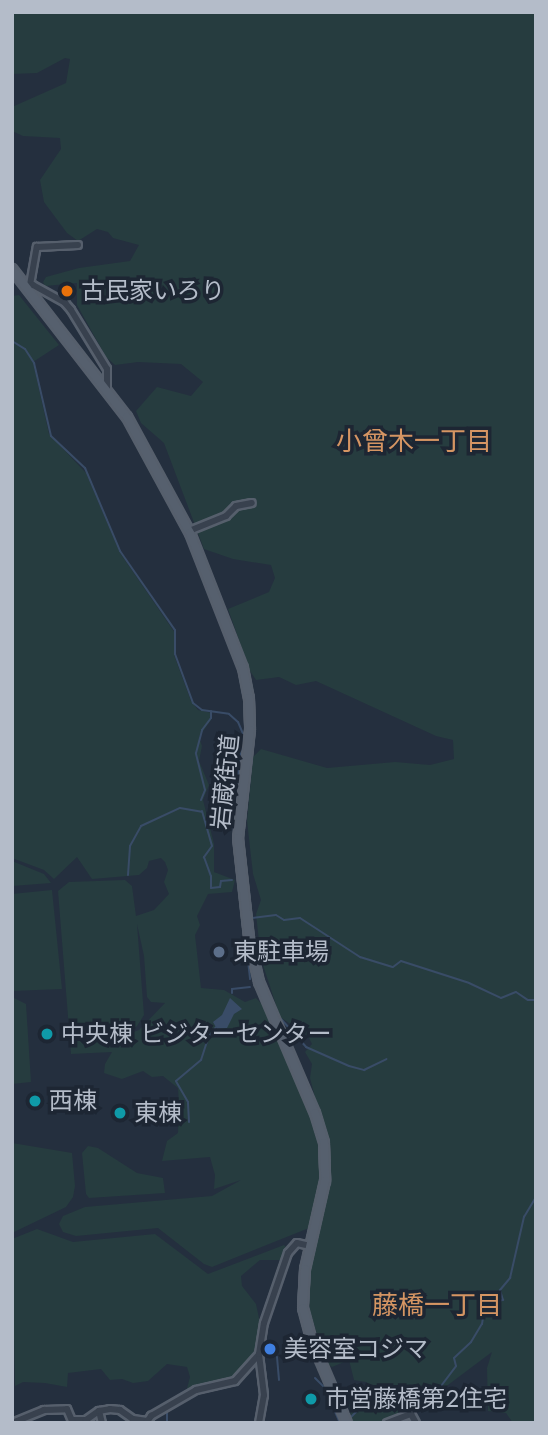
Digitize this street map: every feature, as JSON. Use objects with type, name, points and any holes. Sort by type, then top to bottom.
[{"type":"main road","name":"岩蔵街道","points":[[12,269],[28,285],[127,417],[189,531],[240,657],[247,687],[250,730],[238,823],[246,916],[256,973],[315,1113],[324,1143],[325,1181],[310,1245],[303,1294],[306,1325],[346,1423]]},
{"type":"street","points":[[78,244],[37,247],[28,285],[65,303],[71,310],[107,369],[107,390]]},
{"type":"street","points":[[189,531],[226,516],[236,506],[252,503]]},
{"type":"street","points":[[259,1423],[264,1391],[260,1354],[264,1323],[286,1258],[295,1244],[310,1245]]},
{"type":"street","points":[[12,1423],[44,1410],[66,1409],[72,1421],[86,1420],[99,1411],[120,1410],[131,1418],[147,1422],[197,1391],[236,1381],[260,1354]]},
{"type":"street","points":[[99,1411],[102,1423]]},
{"type":"street","points":[[387,1423],[411,1414],[416,1423]]},
{"type":"green space","points":[[12,12],[536,12],[536,1423],[513,1423],[506,1413],[488,1411],[487,1368],[492,1352],[444,1388],[434,1403],[380,1423],[352,1423],[349,1404],[359,1399],[370,1401],[375,1392],[366,1382],[354,1380],[349,1360],[332,1367],[325,1361],[310,1311],[307,1287],[330,1175],[330,1155],[310,1078],[312,1064],[305,1052],[312,1044],[308,1036],[280,1017],[261,959],[256,914],[261,900],[253,874],[247,821],[253,757],[261,749],[327,768],[395,762],[430,765],[454,759],[453,740],[436,736],[316,681],[296,685],[279,677],[256,680],[250,671],[228,609],[269,592],[275,578],[271,565],[233,559],[204,549],[164,443],[141,423],[136,411],[157,387],[191,396],[203,382],[181,364],[138,362],[115,365],[106,357],[77,305],[77,283],[45,286],[43,282],[46,277],[79,268],[130,261],[139,245],[113,238],[108,232],[97,229],[78,241],[67,233],[44,202],[40,180],[61,149],[60,138],[23,136],[12,131],[12,107],[66,83],[70,59],[65,58],[37,73],[12,74]]},
{"type":"green space","points":[[19,295],[59,345],[33,362],[49,434],[86,473],[120,553],[175,633],[174,655],[191,701],[198,710],[212,713],[211,720],[199,737],[202,746],[199,761],[209,785],[203,800],[214,844],[214,872],[235,880],[232,892],[208,894],[197,916],[200,925],[195,935],[201,988],[224,990],[245,1002],[256,998],[268,1011],[311,1114],[320,1144],[321,1179],[309,1228],[212,1267],[204,1264],[158,1228],[76,1236],[63,1232],[59,1224],[63,1216],[85,1207],[212,1196],[241,1180],[214,1189],[215,1175],[210,1157],[162,1161],[167,1141],[178,1133],[179,1105],[178,1088],[163,1076],[152,1077],[143,1071],[122,1079],[104,1073],[105,1064],[112,1052],[71,1054],[58,891],[69,882],[125,880],[132,886],[136,916],[154,910],[169,894],[164,882],[168,870],[165,862],[161,858],[149,861],[147,868],[139,875],[92,879],[77,857],[54,879],[44,870],[12,858],[12,296]],"holes":[[[137,924],[144,956],[147,997],[151,1002],[165,1003],[139,1030],[125,1035],[137,1026],[144,1015]]]},
{"type":"green space","points":[[12,861],[44,874],[51,883],[12,886]]},
{"type":"green space","points":[[52,890],[62,989],[12,991],[12,894]]},
{"type":"green space","points":[[12,997],[26,1004],[31,1082],[12,1084]]},
{"type":"green space","points":[[12,1143],[72,1153],[75,1186],[73,1197],[66,1207],[12,1233]]},
{"type":"green space","points":[[88,1146],[98,1148],[137,1173],[163,1178],[165,1193],[89,1198],[86,1194],[82,1153]]},
{"type":"green space","points":[[37,1229],[73,1242],[155,1234],[208,1274],[284,1245],[287,1248],[281,1260],[260,1260],[241,1276],[242,1286],[256,1304],[260,1323],[253,1357],[233,1380],[185,1396],[190,1377],[187,1367],[167,1364],[148,1381],[133,1383],[122,1379],[110,1380],[101,1369],[68,1373],[67,1387],[23,1382],[15,1386],[12,1239]]},
{"type":"water","points":[[230,998],[242,1009],[234,1014],[227,1028],[217,1029],[213,1022],[222,1015]]},
{"type":"waterway","points":[[12,341],[25,349],[34,363],[51,436],[85,468],[120,551],[175,630],[175,654],[193,703],[202,710],[229,714],[238,722],[243,734],[237,783],[224,791],[224,795],[233,822],[250,979]]},
{"type":"waterway","points":[[201,800],[205,790],[196,753],[202,730],[211,718],[211,711]]},
{"type":"waterway","points":[[128,875],[130,846],[141,826],[180,808],[202,812]]},
{"type":"waterway","points":[[202,811],[212,846],[204,857],[211,876],[211,888],[220,887],[221,881],[232,880]]},
{"type":"waterway","points":[[252,918],[276,915],[284,920],[300,918],[360,957],[393,967],[401,961],[469,983],[501,998],[516,992],[528,1000],[536,1000]]},
{"type":"waterway","points":[[232,993],[232,989],[250,987]]},
{"type":"waterway","points":[[281,1019],[306,1047],[349,1066],[364,1070],[387,1059]]},
{"type":"waterway","points":[[189,1122],[188,1102],[176,1081],[201,1060],[209,1036],[216,1027]]},
{"type":"waterway","points":[[349,1419],[362,1406],[409,1404],[422,1401],[438,1390],[456,1366],[454,1358],[471,1342],[482,1324],[485,1305],[503,1300],[500,1290],[510,1278],[524,1217],[536,1197]]},
{"type":"waterway","points":[[277,1357],[279,1380]]},
{"type":"waterway","points":[[315,1378],[325,1388]]},
{"type":"waterway","points":[[328,1395],[340,1423]]},
{"type":"waterway","points":[[167,1412],[167,1423]]},
{"type":"place","name":"古民家いろり","points":[[67,291]]},
{"type":"place","name":"東駐車場","points":[[219,952]]},
{"type":"place","name":"中央棟 ビジターセンター","points":[[47,1034]]},
{"type":"place","name":"西棟","points":[[35,1101]]},
{"type":"place","name":"東棟","points":[[120,1113]]},
{"type":"place","name":"美容室コジマ","points":[[270,1349]]},
{"type":"place","name":"市営藤橋第２住宅","points":[[311,1399]]},
{"type":"district","name":"小曾木一丁目","points":[[414,442]]},
{"type":"district","name":"藤橋一丁目","points":[[437,1306]]}]
